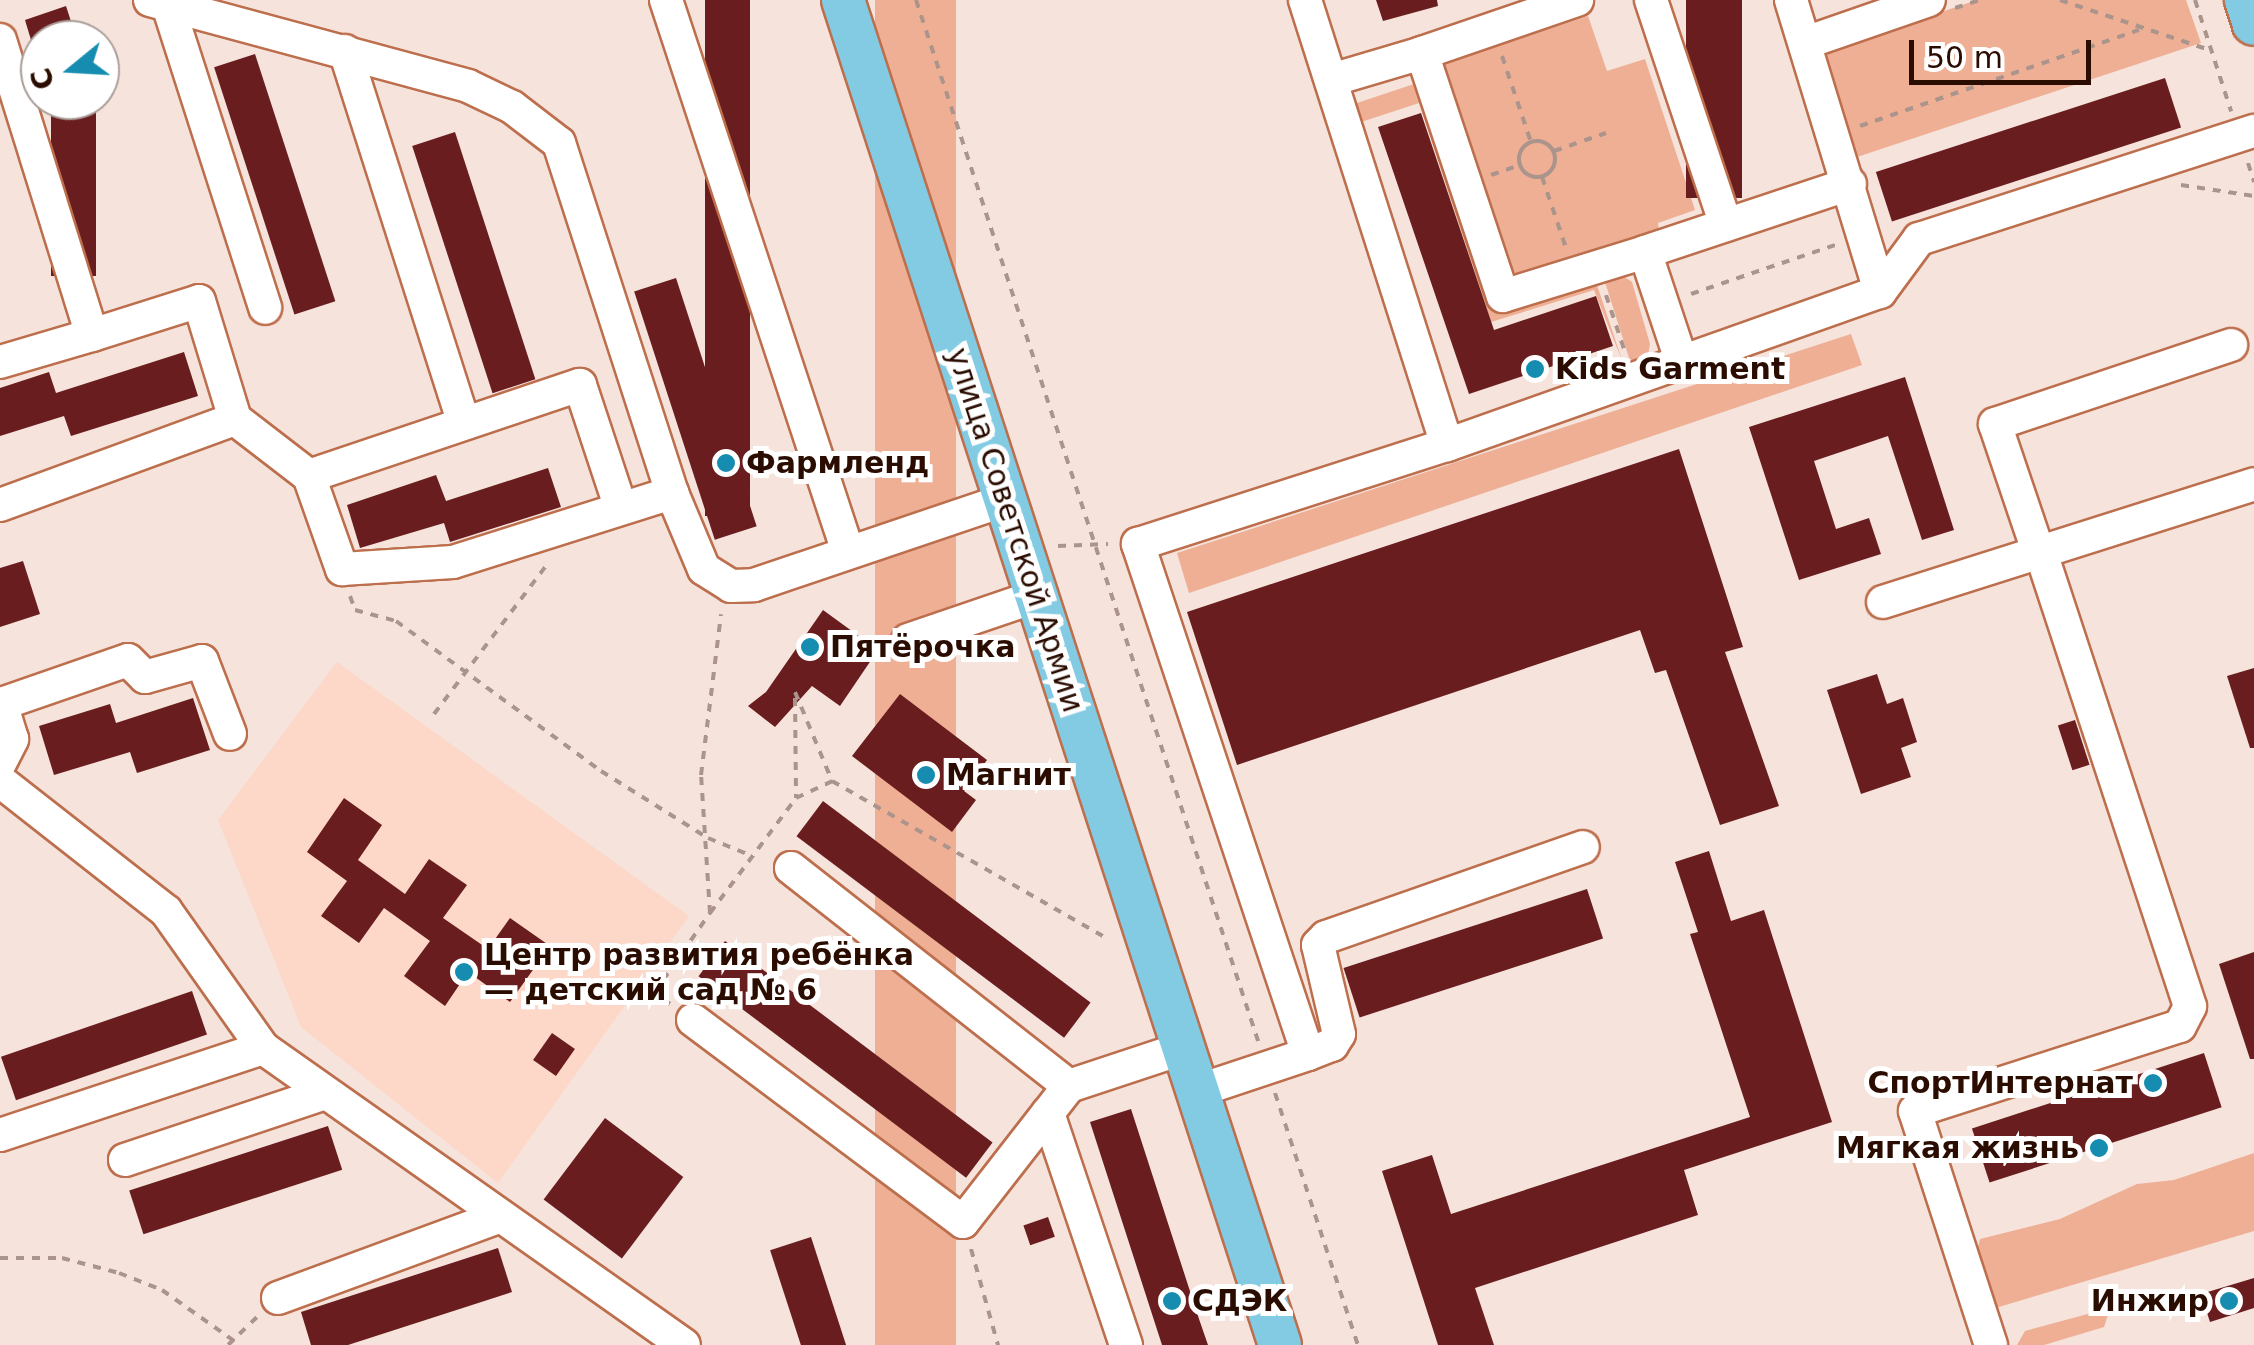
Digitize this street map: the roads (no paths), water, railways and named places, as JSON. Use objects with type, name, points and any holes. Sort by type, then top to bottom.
[{"type":"main road","name":"улица Советской Армии","points":[[843,0],[1280,1345]]},
{"type":"main road","points":[[2246,0],[2254,24]]},
{"type":"lane","points":[[666,0],[848,552]]},
{"type":"lane","points":[[1305,0],[1447,445]]},
{"type":"lane","points":[[1331,80],[1422,54],[1577,0]]},
{"type":"lane","points":[[1651,0],[1726,224]]},
{"type":"lane","points":[[1791,0],[1880,292]]},
{"type":"lane","points":[[1805,42],[1928,0]]},
{"type":"lane","points":[[159,2],[468,86],[512,106],[559,143],[690,548],[704,569],[731,586],[754,585],[1006,500]]},
{"type":"lane","points":[[159,2],[265,308]]},
{"type":"lane","points":[[0,40],[92,335]]},
{"type":"lane","points":[[345,51],[464,423]]},
{"type":"lane","points":[[1422,54],[1503,296],[1584,263],[1645,252],[1850,184]]},
{"type":"lane","points":[[1308,1054],[1138,544],[1683,366],[1880,292],[1919,239],[2246,134]]},
{"type":"lane","points":[[1645,252],[1683,366]]},
{"type":"lane","points":[[0,362],[198,301],[235,419],[309,476],[342,569],[453,562],[620,506],[672,493]]},
{"type":"lane","points":[[1991,1345],[1915,1111],[2180,1026],[2190,1006],[1995,424],[2231,345]]},
{"type":"lane","points":[[309,476],[580,385],[620,506]]},
{"type":"lane","points":[[0,505],[235,419]]},
{"type":"lane","points":[[1883,602],[2254,484]]},
{"type":"lane","points":[[908,640],[1037,596]]},
{"type":"lane","points":[[0,763],[12,739],[1,704],[128,660],[145,678],[202,660],[230,734]]},
{"type":"lane","points":[[0,781],[166,911],[263,1048],[662,1339]]},
{"type":"lane","points":[[1197,1091],[1332,1045],[1339,1034],[1318,945],[1326,937],[1583,847]]},
{"type":"lane","points":[[791,868],[1069,1086]]},
{"type":"lane","points":[[694,1020],[963,1222],[1069,1086],[1184,1048]]},
{"type":"lane","points":[[0,1135],[263,1048]]},
{"type":"lane","points":[[126,1160],[325,1093]]},
{"type":"lane","points":[[1048,1113],[1126,1345]]},
{"type":"lane","points":[[278,1298],[496,1218]]},
{"type":"place","name":"Kids Garment","points":[[1535,369]]},
{"type":"place","name":"Фармленд","points":[[726,463]]},
{"type":"place","name":"Пятёрочка","points":[[810,647]]},
{"type":"place","name":"Магнит","points":[[926,775]]},
{"type":"place","name":"Центр развития ребёнка — детский сад № 6","points":[[464,972]]},
{"type":"place","name":"СпортИнтернат","points":[[2153,1083]]},
{"type":"place","name":"Мягкая жизнь","points":[[2099,1148]]},
{"type":"place","name":"СДЭК","points":[[1172,1301]]},
{"type":"place","name":"Инжир","points":[[2229,1301]]}]
